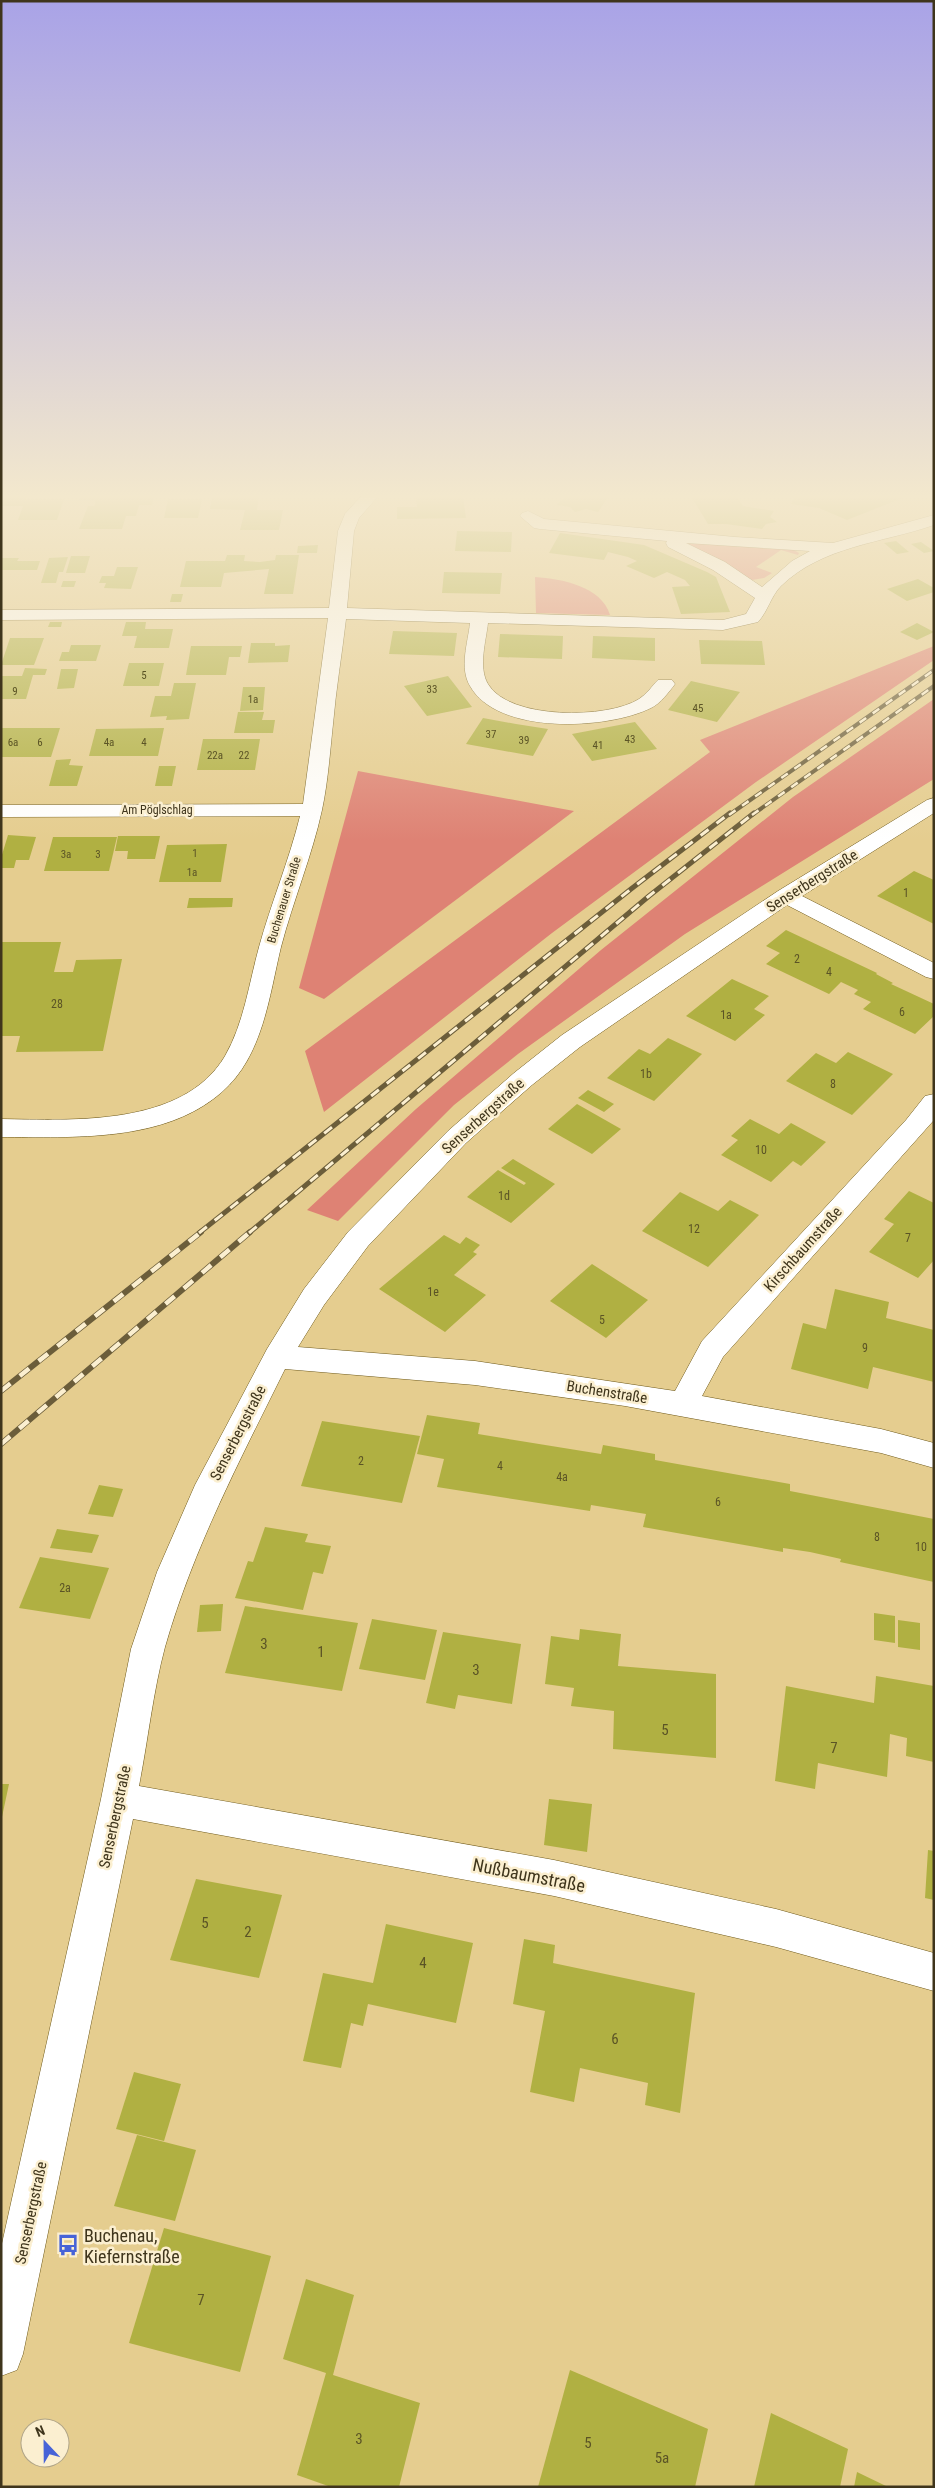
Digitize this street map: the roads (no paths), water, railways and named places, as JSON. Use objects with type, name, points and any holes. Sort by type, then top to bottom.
[{"type":"street","name":"Buchenauer Straße","points":[[1,1128],[96,1127],[133,1122],[165,1113],[213,1086],[232,1066],[244,1044],[270,946],[312,810],[338,609]]},
{"type":"street","points":[[1,615],[338,613],[480,619],[723,625],[752,618],[757,609]]},
{"type":"street","points":[[480,619],[476,678],[486,696],[503,708],[554,718],[583,718],[636,707],[653,697],[665,684]]},
{"type":"street","name":"Senserbergstraße","points":[[1,2354],[45,2139],[119,1799],[148,1649],[173,1572],[211,1485],[277,1357],[314,1297],[358,1239],[457,1138],[523,1079],[571,1041],[786,896],[934,804]]},
{"type":"street","name":"Am Pöglschlag","points":[[1,811],[312,810]]},
{"type":"street","points":[[786,896],[934,972]]},
{"type":"street","name":"Kirschbaumstraße","points":[[683,1404],[712,1349],[924,1128],[934,1102]]},
{"type":"street","name":"Buchenstraße","points":[[277,1357],[475,1373],[683,1404],[881,1441],[934,1456]]},
{"type":"street","name":"Nußbaumstraße","points":[[119,1799],[554,1878],[776,1928],[934,1972]]},
{"type":"railway","points":[[729,815],[934,670]]},
{"type":"railway","points":[[752,815],[934,686]]},
{"type":"railway","points":[[199,1233],[631,889],[730,813]]},
{"type":"railway","points":[[249,1233],[649,896],[754,813]]},
{"type":"railway","points":[[1,1391],[201,1232]]},
{"type":"railway","points":[[1,1444],[250,1232]]},
{"type":"place","name":"Buchenau, Kiefernstraße","points":[[68,2245]]}]
